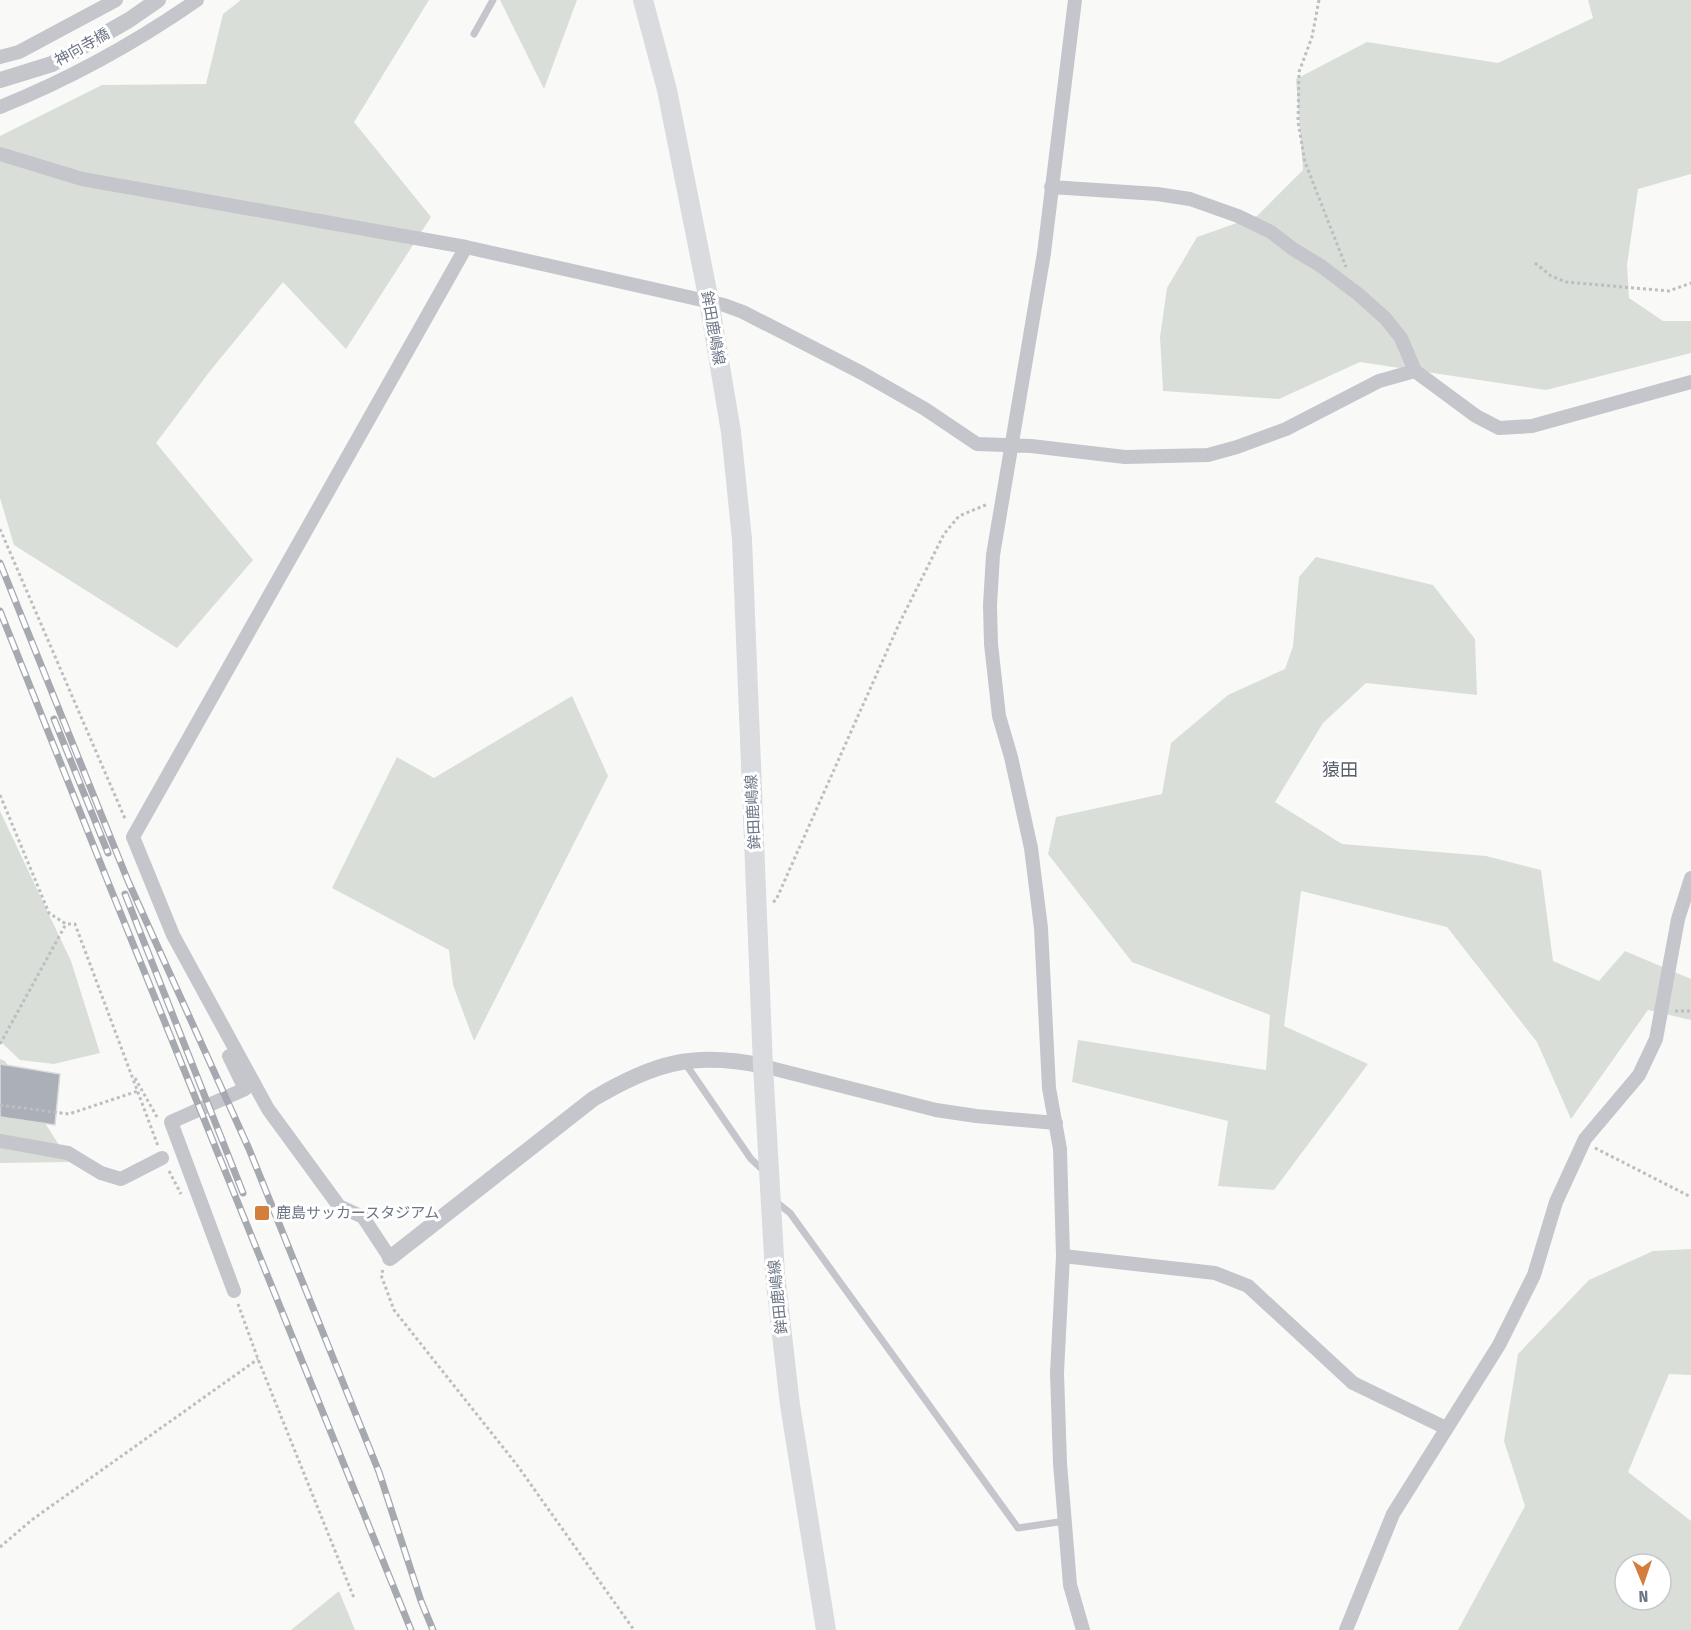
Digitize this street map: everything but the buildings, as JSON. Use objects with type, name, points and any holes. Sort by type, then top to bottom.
[{"type":"main road","name":"鉾田鹿嶋線","points":[[643,0],[667,90],[709,301],[731,432],[742,539],[768,1174],[775,1274],[790,1405],[826,1630]]},
{"type":"street","points":[[0,57],[19,52],[116,0]]},
{"type":"street","name":"神向寺橋","points":[[0,80],[52,64],[129,20],[158,0]]},
{"type":"street","points":[[0,107],[45,89],[139,38],[197,0]]},
{"type":"street","points":[[1075,0],[1044,253],[1001,499],[993,555],[990,605],[991,644],[999,716],[1011,757],[1031,848],[1041,928],[1049,1088],[1060,1149],[1063,1256],[1057,1373],[1060,1463],[1070,1585],[1083,1630]]},
{"type":"street","points":[[0,154],[82,179],[466,247],[709,301],[743,312],[862,373],[925,408],[977,444],[1031,446],[1125,457],[1208,454],[1238,447],[1286,429],[1379,381],[1415,371]]},
{"type":"street","points":[[1052,187],[1157,194],[1190,199],[1238,216],[1271,232],[1321,266],[1385,318],[1401,338],[1415,371],[1476,416],[1499,428],[1532,426],[1691,382]]},
{"type":"street","points":[[234,1291],[171,1122],[245,1089],[173,935],[133,837],[466,247]]},
{"type":"street","points":[[1346,1630],[1393,1514],[1499,1345],[1534,1275],[1556,1202],[1585,1139],[1639,1075],[1656,1039],[1678,920],[1691,878]]},
{"type":"street","points":[[173,935],[268,1109],[339,1206],[363,1217],[390,1258],[593,1099],[618,1084],[652,1070],[683,1061],[719,1059],[764,1066],[936,1110],[1056,1123]]},
{"type":"street","points":[[0,1141],[68,1153],[101,1173],[121,1179],[162,1158]]},
{"type":"street","points":[[1063,1256],[1215,1273],[1248,1287],[1353,1383],[1446,1428]]},
{"type":"lane","points":[[474,34],[493,0]]},
{"type":"lane","points":[[683,1061],[751,1159],[768,1174]]},
{"type":"lane","points":[[770,1198],[790,1213],[1011,1515],[1018,1528],[1065,1521]]},
{"type":"path","points":[[1319,0],[1312,37],[1299,72],[1298,122],[1305,162],[1358,294]]},
{"type":"path","points":[[1535,263],[1551,276],[1566,282],[1669,291],[1691,283]]},
{"type":"path","points":[[758,915],[776,900],[898,624],[944,534],[959,516],[1001,499]]},
{"type":"path","points":[[0,529],[133,837]]},
{"type":"path","points":[[0,1044],[66,924]]},
{"type":"path","points":[[131,1071],[161,1123],[171,1122]]},
{"type":"path","points":[[0,1105],[69,1114],[138,1091]]},
{"type":"path","points":[[1585,1139],[1593,1148],[1691,1197]]},
{"type":"path","points":[[390,1258],[381,1275],[394,1310],[517,1464],[634,1630]]},
{"type":"path","points":[[0,1547],[33,1519],[258,1359]]},
{"type":"shaded area","points":[[241,0],[429,0],[354,122],[431,217],[346,349],[283,282],[210,371],[156,443],[253,560],[177,648],[14,545],[0,498],[0,136],[102,85],[206,84],[223,14]]},
{"type":"shaded area","points":[[500,0],[577,0],[544,89]]},
{"type":"shaded area","points":[[1588,0],[1691,0],[1691,174],[1638,189],[1627,265],[1629,298],[1663,321],[1691,321],[1691,353],[1546,390],[1360,362],[1279,399],[1163,391],[1160,337],[1167,288],[1197,237],[1257,216],[1303,170],[1296,79],[1367,42],[1498,63],[1593,18]]},
{"type":"shaded area","points":[[1316,557],[1433,585],[1475,639],[1477,695],[1366,683],[1323,723],[1275,802],[1342,844],[1486,856],[1541,870],[1553,961],[1599,981],[1625,951],[1691,979],[1691,1020],[1648,1010],[1571,1119],[1537,1042],[1447,927],[1301,891],[1284,1026],[1368,1064],[1274,1190],[1218,1186],[1228,1121],[1072,1082],[1078,1040],[1266,1070],[1270,1015],[1132,962],[1048,854],[1056,817],[1162,794],[1171,743],[1228,695],[1285,669],[1293,646],[1299,577]]},
{"type":"shaded area","points":[[572,696],[608,776],[474,1041],[453,985],[449,950],[332,888],[397,757],[434,778]]},
{"type":"shaded area","points":[[0,811],[71,961],[100,1053],[54,1064],[20,1060],[0,1041]]},
{"type":"shaded area","points":[[0,1059],[5,1061],[70,1162],[0,1163]]},
{"type":"shaded area","points":[[1691,1249],[1691,1375],[1669,1374],[1628,1472],[1691,1521],[1691,1630],[1458,1630],[1525,1506],[1504,1441],[1518,1354],[1589,1280],[1653,1251]]},
{"type":"shaded area","points":[[339,1591],[355,1630],[291,1630]]},
{"type":"railway","points":[[0,563],[128,881],[249,1149],[379,1472],[421,1601],[433,1630]]},
{"type":"railway","points":[[0,611],[411,1630]]},
{"type":"railway","points":[[54,719],[108,853]]},
{"type":"railway","points":[[125,894],[243,1193]]},
{"type":"place","name":"鹿島サッカースタジアム","points":[[262,1213]]},
{"type":"district","name":"猿田","points":[[1340,770]]}]
